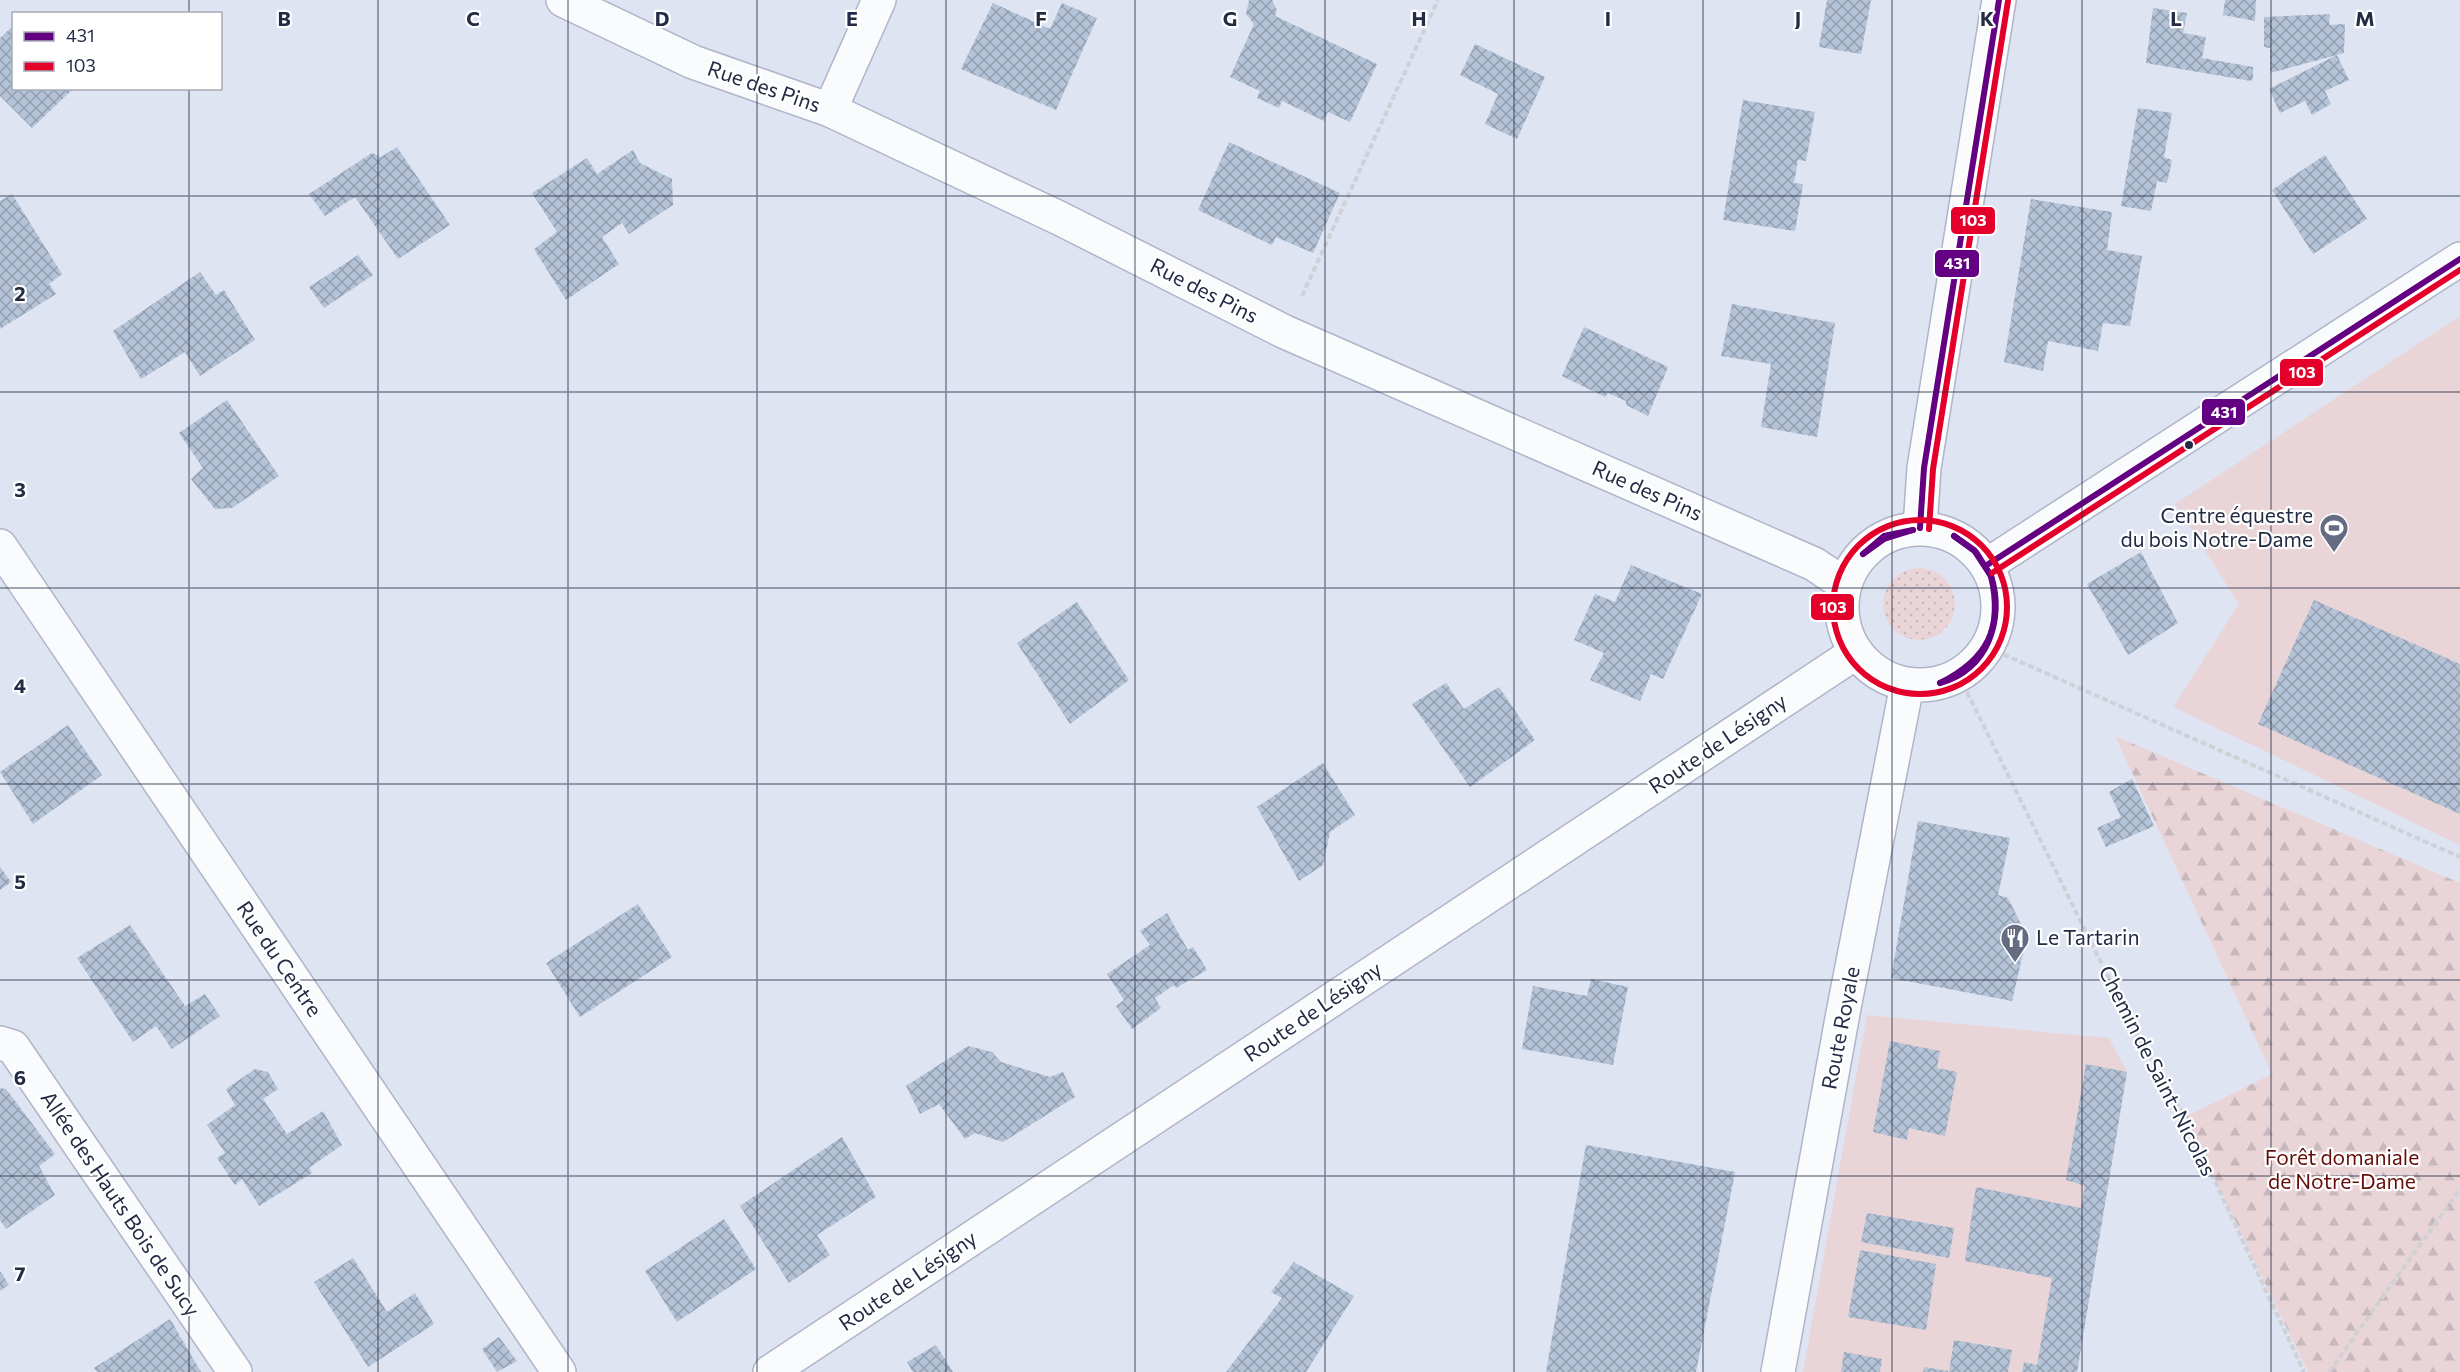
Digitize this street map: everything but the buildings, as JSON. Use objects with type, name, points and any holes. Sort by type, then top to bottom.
[{"type":"street","name":"Rue des Pins","points":[[563,0],[693,62],[830,110],[1059,218],[1285,332],[1814,564],[1845,584]]},
{"type":"street","points":[[830,110],[879,0]]},
{"type":"street","points":[[1920,528],[1924,468],[1999,0]]},
{"type":"street","points":[[1987,565],[2460,259]]},
{"type":"street","points":[[1920,528],[1946,532],[1969,545],[1987,565],[1996,585],[1999,607],[1996,628],[1988,647],[1975,664],[1959,676],[1934,685],[1907,685],[1887,679],[1870,668],[1855,652],[1845,631],[1841,608],[1845,584],[1856,562],[1872,544],[1895,532],[1920,528]]},
{"type":"street","name":"Rue du Centre","points":[[0,546],[559,1372]]},
{"type":"street","name":"Route de Lésigny","points":[[770,1372],[1855,652]]},
{"type":"street","name":"Route Royale","points":[[1778,1372],[1841,1025],[1907,685]]},
{"type":"street","name":"Allée des Hauts Bois de Sucy","points":[[0,1043],[13,1047],[235,1372]]},
{"type":"path","points":[[1285,332],[1438,0]]},
{"type":"path","points":[[1988,647],[2460,857]]},
{"type":"path","name":"Chemin de Saint-Nicolas","points":[[1959,676],[2140,1041],[2185,1117],[2304,1372]]},
{"type":"path","points":[[2329,1372],[2460,1190]]},
{"type":"green space","name":"Centre équestre du bois Notre-Dame","points":[[2460,316],[2460,845],[2173,707],[2239,604],[2175,504]]},
{"type":"green space","points":[[1926,568],[1945,578],[1953,590],[1955,604],[1953,618],[1945,630],[1933,638],[1912,640],[1893,630],[1885,618],[1883,597],[1893,578],[1905,570]]},
{"type":"green space","name":"Forêt domaniale de Notre-Dame","points":[[2115,736],[2460,883],[2460,1372],[2308,1372],[2185,1117],[2272,1074]]},
{"type":"green space","points":[[1867,1015],[2109,1038],[2127,1072],[2077,1372],[1803,1372]]},
{"type":"transit line","name":"431","points":[[1920,528],[1924,468],[1999,0]]},
{"type":"transit line","name":"103","points":[[1929,529],[1933,469],[2008,1]]},
{"type":"transit line","name":"431","points":[[1987,565],[2460,259]]},
{"type":"transit line","name":"103","points":[[1992,573],[2460,270]]},
{"type":"transit line","name":"103","points":[[1920,520],[1937,521],[1953,526],[1969,534],[1982,545],[1993,558],[2001,574],[2006,590],[2007,607],[2006,624],[2001,640],[1993,656],[1982,669],[1969,680],[1953,688],[1937,693],[1920,694],[1903,693],[1887,688],[1871,680],[1858,669],[1847,656],[1839,640],[1834,624],[1833,607],[1834,590],[1839,574],[1847,558],[1858,545],[1871,534],[1887,526],[1903,521],[1920,520]]},
{"type":"transit line","name":"431","points":[[1863,554],[1884,536],[1913,530]]},
{"type":"transit line","name":"431","points":[[1863,554],[1884,539],[1913,530]]},
{"type":"transit line","name":"431","points":[[1954,536],[1976,552],[1991,576]]},
{"type":"transit line","name":"431","points":[[1954,536],[1974,550],[1991,576]]},
{"type":"transit line","name":"431","points":[[1940,683],[1970,663],[1988,640],[1995,611],[1991,576]]},
{"type":"transit line","name":"431","points":[[1940,683],[1957,677],[1970,667],[1981,655],[1989,641],[1996,609],[1991,576]]},
{"type":"place","name":"Centre équestre du bois Notre-Dame","points":[[2334,554]]},
{"type":"place","name":"Le Tartarin","points":[[2015,964]]}]
